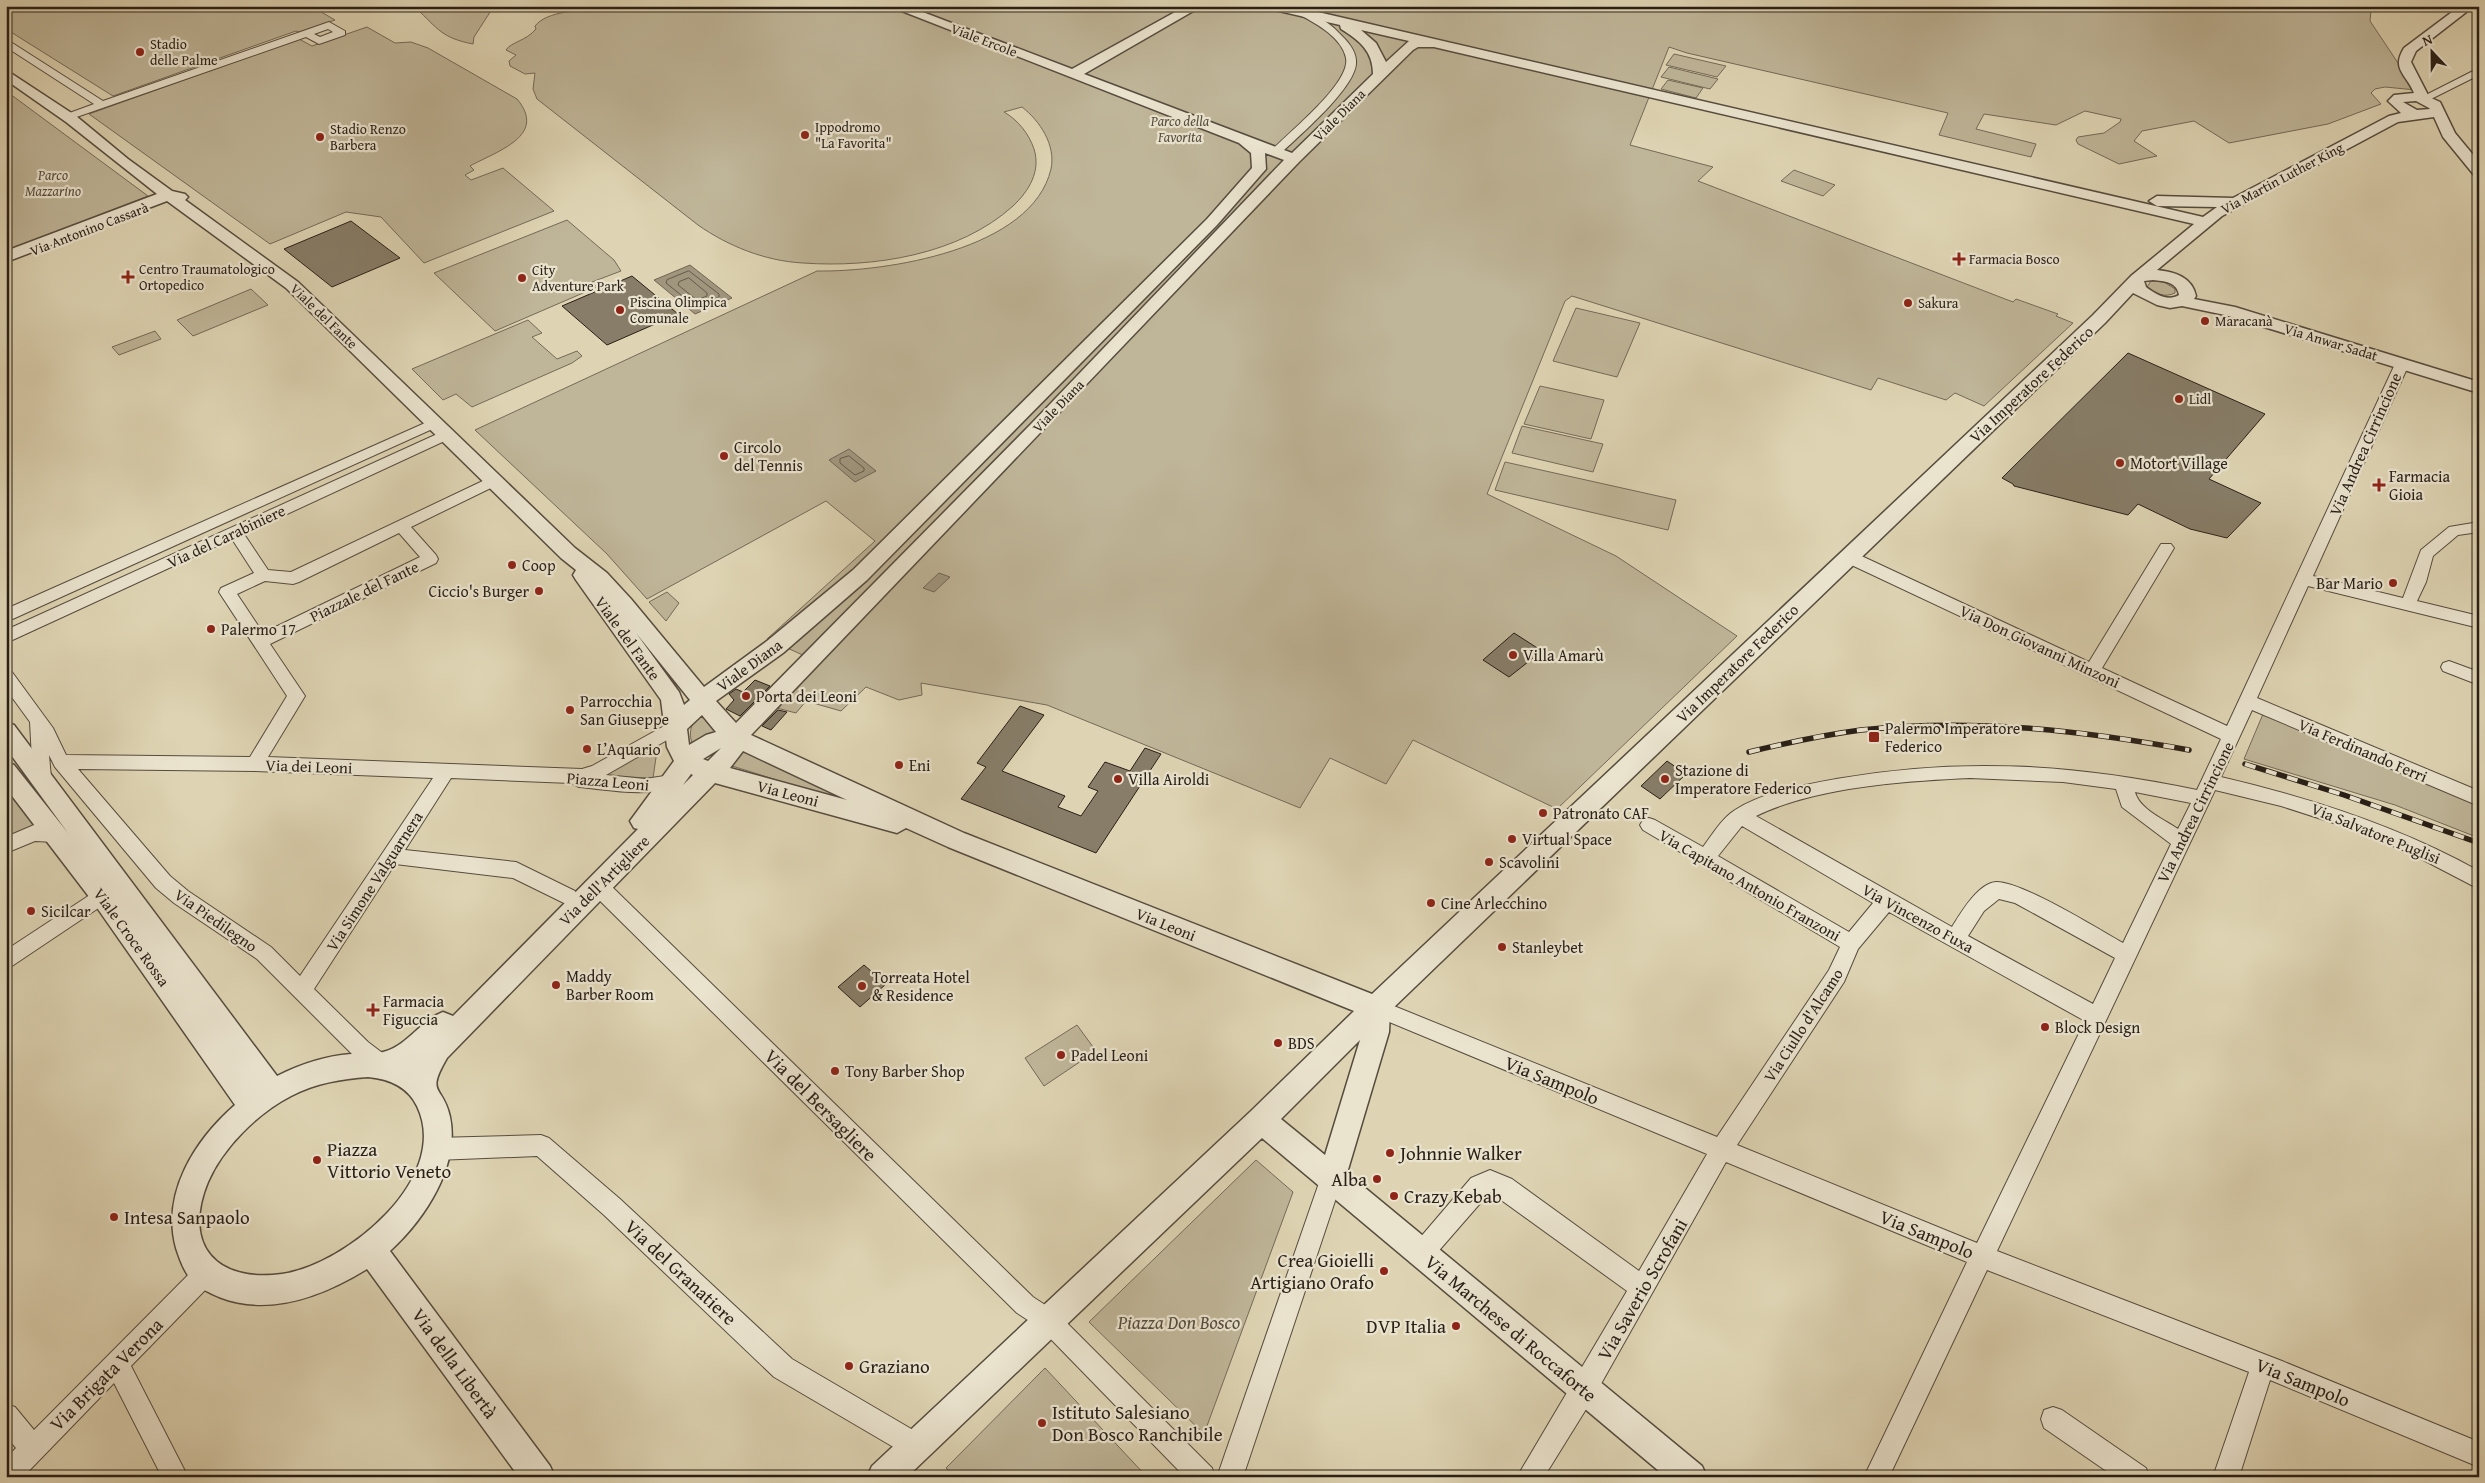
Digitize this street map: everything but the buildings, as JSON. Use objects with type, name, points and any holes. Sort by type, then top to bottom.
[{"type":"street","name":"Viale Ercole","points":[[895,6],[1294,159]]},
{"type":"street","points":[[1073,74],[1196,6]]},
{"type":"street","name":"Viale Diana","points":[[1274,6],[1436,44]]},
{"type":"street","points":[[2468,6],[2412,48],[2405,55],[2404,66],[2431,99],[2448,134],[2479,172]]},
{"type":"street","name":"Viale Diana","points":[[1276,152],[1338,89],[1347,77],[1352,65],[1349,52],[1344,44],[1328,28],[1306,14]]},
{"type":"street","name":"Viale Diana","points":[[1337,21],[1359,34],[1374,49],[1381,63],[1380,74]]},
{"type":"street","points":[[70,118],[306,33]]},
{"type":"street","points":[[6,42],[102,105]]},
{"type":"street","name":"Viale Diana","points":[[734,747],[747,725],[784,686],[1030,435],[1294,159],[1411,44],[1436,44]]},
{"type":"street","points":[[1436,44],[2204,222]]},
{"type":"street","points":[[2397,113],[2395,101],[2399,98],[2431,99],[2479,71]]},
{"type":"street","points":[[6,74],[127,160],[169,183],[242,244]]},
{"type":"street","points":[[2431,99],[2431,91],[2454,85]]},
{"type":"street","name":"Via Martin Luther King","points":[[2138,279],[2204,222],[2397,113],[2421,114],[2431,99]]},
{"type":"street","name":"Viale Diana","points":[[702,700],[774,647],[860,575],[1212,222],[1259,169],[1261,164],[1258,152],[1244,140]]},
{"type":"street","name":"Viale del Fante","points":[[127,160],[135,176],[159,194],[167,197],[242,244],[315,307],[568,553],[600,578],[702,700]]},
{"type":"street","points":[[6,259],[167,197]]},
{"type":"street","name":"Via Antonino Cassarà","points":[[6,259],[24,254],[167,197]]},
{"type":"street","points":[[2111,199],[2235,203]]},
{"type":"street","points":[[2111,199],[2139,211],[2180,243],[2174,267],[2182,293]]},
{"type":"street","points":[[24,254],[170,201],[210,230],[242,244]]},
{"type":"street","points":[[2162,301],[2142,293],[2136,285],[2138,279],[2160,276],[2182,293]]},
{"type":"street","name":"Via Imperatore Federico","points":[[1377,1008],[1439,945],[2099,320],[2138,279]]},
{"type":"street","points":[[2099,320],[2134,307],[2162,301],[2182,293]]},
{"type":"street","name":"Via Anwar Sadat","points":[[2182,293],[2218,308],[2479,388]]},
{"type":"street","name":"Via Andrea Cirrincione","points":[[1876,1477],[2206,790],[2402,364]]},
{"type":"street","name":"Via del Carabiniere","points":[[6,637],[235,532],[440,429]]},
{"type":"street","name":"Via del Carabiniere","points":[[6,616],[440,429]]},
{"type":"street","points":[[255,764],[296,696],[227,592],[262,575],[293,578],[494,481]]},
{"type":"street","name":"Piazzale del Fante","points":[[260,642],[430,559],[402,526]]},
{"type":"street","points":[[2407,605],[2418,582],[2426,554],[2454,531],[2479,527]]},
{"type":"street","points":[[235,532],[262,575]]},
{"type":"street","points":[[2092,671],[2166,548]]},
{"type":"street","name":"Viale del Fante","points":[[568,553],[606,610],[671,698],[696,759]]},
{"type":"street","name":"Via Don Giovanni Minzoni","points":[[1849,556],[2231,736]]},
{"type":"street","points":[[2304,579],[2479,622]]},
{"type":"street","points":[[2449,667],[2479,679]]},
{"type":"street","points":[[6,676],[47,734],[61,762]]},
{"type":"street","points":[[696,759],[702,700]]},
{"type":"street","name":"Via Leoni","points":[[702,700],[721,723],[734,747],[956,840],[1377,1008]]},
{"type":"street","name":"Via Ferdinando Ferri","points":[[2248,701],[2479,799]]},
{"type":"street","points":[[36,718],[42,778]]},
{"type":"street","name":"Viale Croce Rossa","points":[[6,731],[262,1078],[268,1085],[277,1089]]},
{"type":"street","name":"Via dell'Artigliere","points":[[421,1087],[425,1071],[438,1049],[598,886],[677,791],[696,759],[734,747]]},
{"type":"street","name":"Via Leoni","points":[[696,759],[956,840]]},
{"type":"street","name":"Via dell'Artigliere","points":[[382,1065],[414,1051],[426,1042],[656,807],[677,791],[696,759]]},
{"type":"street","name":"Piazza Leoni","points":[[557,777],[582,776],[597,772],[696,759]]},
{"type":"street","name":"Via dei Leoni","points":[[61,762],[255,764],[557,777]]},
{"type":"street","name":"Via Piedilegno","points":[[61,762],[164,882],[181,898],[264,953],[361,1049],[382,1065]]},
{"type":"street","name":"Viale Croce Rossa","points":[[6,771],[102,895],[243,1091],[250,1109]]},
{"type":"street","name":"Via Salvatore Puglisi","points":[[1740,816],[1791,795],[1870,778],[1948,771],[2061,774],[2124,783],[2206,790],[2301,803],[2348,818],[2416,846],[2479,880]]},
{"type":"street","name":"Via Simone Valguarnera","points":[[302,990],[446,772]]},
{"type":"street","name":"Piazza Leoni","points":[[557,777],[677,791]]},
{"type":"street","points":[[2124,783],[2128,802],[2140,813],[2181,841]]},
{"type":"street","points":[[1705,859],[1740,816]]},
{"type":"street","name":"Via Vincenzo Fuxa","points":[[1740,816],[1886,901],[2097,1017]]},
{"type":"street","name":"Via Capitano Antonio Franzoni","points":[[1649,825],[1851,944]]},
{"type":"street","points":[[6,845],[34,833],[55,834]]},
{"type":"street","points":[[390,856],[516,870],[568,897]]},
{"type":"street","name":"Via del Bersagliere","points":[[598,886],[1025,1305],[1048,1320]]},
{"type":"street","points":[[1955,939],[1977,905],[1996,890],[2020,896],[2126,955]]},
{"type":"street","points":[[6,961],[102,895]]},
{"type":"street","name":"Via Ciullo d'Alcamo","points":[[1721,1150],[1837,976],[1851,944],[1886,901]]},
{"type":"street","points":[[883,1477],[1377,1008]]},
{"type":"street","points":[[1230,1477],[1331,1180],[1376,1032],[1377,1008]]},
{"type":"street","name":"Via Sampolo","points":[[1377,1008],[1981,1256],[2263,1366],[2479,1455]]},
{"type":"street","points":[[382,1065],[396,1069],[413,1079],[421,1087],[435,1112],[438,1130],[436,1149],[429,1174],[415,1200],[389,1232],[370,1249],[340,1269],[314,1280],[270,1291],[238,1289],[220,1282],[206,1273],[197,1264],[187,1244],[184,1222],[188,1197],[198,1171],[213,1147],[250,1109],[277,1089],[304,1076],[337,1067],[382,1065]]},
{"type":"street","points":[[1261,1120],[1331,1180]]},
{"type":"street","name":"Via del Granatiere","points":[[436,1149],[541,1145],[612,1207],[783,1368],[916,1446]]},
{"type":"street","name":"Via Saverio Scrofani","points":[[1529,1477],[1584,1389],[1721,1150]]},
{"type":"street","name":"Via Marchese di Roccaforte","points":[[1331,1180],[1691,1477]]},
{"type":"street","points":[[1421,1254],[1479,1186],[1490,1181],[1504,1186],[1642,1288]]},
{"type":"street","name":"Via della Libertà","points":[[370,1249],[539,1477]]},
{"type":"street","name":"Via Brigata Verona","points":[[6,1476],[206,1273]]},
{"type":"street","points":[[1048,1320],[1203,1477]]},
{"type":"street","points":[[117,1363],[176,1477]]},
{"type":"street","points":[[2226,1477],[2263,1366]]},
{"type":"street","points":[[6,1416],[33,1449]]},
{"type":"street","points":[[2053,1419],[2137,1477]]},
{"type":"green space","name":"Stadio delle Palme","points":[[6,6],[311,6],[335,20],[299,32],[296,31],[113,96],[6,29]]},
{"type":"green space","points":[[420,6],[494,6],[474,37],[473,44],[454,39],[441,32],[416,8]]},
{"type":"green space","name":"Parco della Favorita","points":[[599,6],[2374,6],[2371,11],[2370,21],[2416,90],[2385,87],[2375,89],[2371,93],[2381,104],[2328,124],[2229,143],[2194,121],[2142,131],[2134,141],[2157,156],[2119,164],[2078,144],[2076,140],[2078,137],[2104,133],[2120,122],[2121,119],[2085,111],[2056,125],[1984,114],[1976,129],[2036,144],[2031,157],[1939,135],[1948,113],[1687,53],[1669,47],[1630,145],[1713,167],[1698,181],[2013,302],[2016,299],[2058,314],[2056,316],[2073,323],[1984,406],[1955,393],[1946,400],[1878,378],[1871,390],[1572,296],[1565,301],[1487,494],[1616,556],[1737,636],[1557,809],[1413,740],[1386,784],[1330,758],[1300,808],[1047,705],[921,683],[922,695],[899,700],[866,687],[841,711],[806,701],[796,713],[769,706],[814,660],[767,639],[875,541],[826,501],[647,599],[607,554],[475,430],[817,271],[880,267],[916,261],[953,251],[987,237],[1016,219],[1038,197],[1051,169],[1052,160],[1049,143],[1035,119],[1022,107],[1004,112],[1018,123],[1026,133],[1034,149],[1036,165],[1035,173],[1024,194],[1013,206],[991,223],[941,247],[914,255],[886,260],[830,264],[789,262],[761,256],[734,246],[698,225],[537,99],[533,89],[535,73],[525,74],[510,66],[509,61],[516,55],[506,50],[508,47],[532,33],[536,29],[535,26],[541,21],[556,14]]},
{"type":"green space","name":"Stadio Renzo Barbera","points":[[367,27],[395,43],[411,42],[428,48],[517,99],[525,112],[527,123],[523,133],[505,148],[470,166],[474,170],[465,175],[471,180],[503,168],[554,211],[424,263],[381,217],[346,212],[270,244],[89,114],[299,39],[312,46]]},
{"type":"green space","points":[[1674,54],[1726,66],[1717,77],[1666,65]]},
{"type":"green space","points":[[1669,67],[1718,79],[1710,89],[1661,77]]},
{"type":"green space","points":[[1668,80],[1703,88],[1696,98],[1661,89]]},
{"type":"green space","name":"Parco Mazzarino","points":[[6,91],[148,196],[6,251]]},
{"type":"green space","points":[[1794,170],[1835,185],[1823,196],[1781,181]]},
{"type":"green space","name":"City Adventure Park","points":[[567,220],[614,260],[621,271],[592,282],[597,287],[495,331],[434,273]]},
{"type":"green space","points":[[2151,281],[2164,282],[2175,289],[2175,293],[2164,295],[2153,292],[2147,287]]},
{"type":"green space","points":[[251,289],[268,305],[193,336],[177,320]]},
{"type":"green space","points":[[1576,308],[1640,323],[1617,377],[1553,361]]},
{"type":"green space","points":[[528,320],[542,333],[532,337],[557,359],[577,351],[582,356],[572,363],[472,407],[456,394],[443,400],[412,369]]},
{"type":"green space","points":[[155,331],[161,339],[119,355],[112,347]]},
{"type":"green space","points":[[1540,386],[1604,400],[1591,439],[1524,424]]},
{"type":"green space","points":[[1522,426],[1603,444],[1593,472],[1512,453]]},
{"type":"green space","points":[[1505,462],[1676,500],[1668,530],[1495,490]]},
{"type":"green space","points":[[667,592],[679,603],[666,621],[649,602]]},
{"type":"green space","points":[[700,711],[718,734],[694,748],[690,733],[694,720]]},
{"type":"green space","points":[[2263,714],[2479,806],[2479,838],[2395,805],[2244,759]]},
{"type":"green space","points":[[658,744],[653,778],[600,776]]},
{"type":"green space","points":[[742,751],[866,808],[729,765]]},
{"type":"green space","points":[[6,784],[38,827],[6,840]]},
{"type":"green space","name":"Padel Leoni","points":[[1077,1025],[1096,1051],[1044,1086],[1025,1058]]},
{"type":"green space","name":"Piazza Don Bosco","points":[[1256,1160],[1293,1192],[1204,1434],[1089,1322]]},
{"type":"green space","name":"Istituto Salesiano Don Bosco Ranchibile","points":[[1045,1368],[1147,1477],[956,1477],[946,1468]]},
{"type":"water","name":"Piscina Olimpica Comunale","points":[[690,265],[732,298],[695,314],[654,280]]},
{"type":"water","points":[[849,449],[876,471],[855,482],[829,460]]},
{"type":"water","points":[[939,573],[950,577],[934,592],[923,588]]},
{"type":"railway","points":[[1749,752],[1805,739],[1861,730],[1943,725],[2025,728],[2066,732],[2189,750]]},
{"type":"railway","points":[[2245,764],[2344,795],[2479,843]]},
{"type":"place","name":"Stadio delle Palme","points":[[140,52]]},
{"type":"place","name":"Ippodromo \"La Favorita\"","points":[[805,135]]},
{"type":"place","name":"Stadio Renzo Barbera","points":[[320,137]]},
{"type":"place","name":"Farmacia Bosco","points":[[1959,259]]},
{"type":"place","name":"Centro Traumatologico Ortopedico","points":[[128,277]]},
{"type":"place","name":"City Adventure Park","points":[[522,278]]},
{"type":"place","name":"Sakura","points":[[1908,303]]},
{"type":"place","name":"Piscina Olimpica Comunale","points":[[620,310]]},
{"type":"place","name":"Maracanà","points":[[2205,321]]},
{"type":"place","name":"Lidl","points":[[2179,399]]},
{"type":"place","name":"Circolo del Tennis","points":[[724,456]]},
{"type":"place","name":"Motort Village","points":[[2120,463]]},
{"type":"place","name":"Farmacia Gioia","points":[[2379,485]]},
{"type":"place","name":"Coop","points":[[512,565]]},
{"type":"place","name":"Bar Mario","points":[[2393,583]]},
{"type":"place","name":"Ciccio's Burger","points":[[539,591]]},
{"type":"place","name":"Palermo 17","points":[[211,629]]},
{"type":"place","name":"Villa Amarù","points":[[1513,655]]},
{"type":"place","name":"Porta dei Leoni","points":[[746,696]]},
{"type":"place","name":"Parrocchia San Giuseppe","points":[[570,710]]},
{"type":"place","name":"Palermo Imperatore Federico","points":[[1874,737]]},
{"type":"place","name":"L’Aquario","points":[[587,749]]},
{"type":"place","name":"Eni","points":[[899,765]]},
{"type":"place","name":"Villa Airoldi","points":[[1118,779]]},
{"type":"place","name":"Stazione di Imperatore Federico","points":[[1665,779]]},
{"type":"place","name":"Patronato CAF","points":[[1543,813]]},
{"type":"place","name":"Virtual Space","points":[[1512,839]]},
{"type":"place","name":"Scavolini","points":[[1489,862]]},
{"type":"place","name":"Cine Arlecchino","points":[[1431,903]]},
{"type":"place","name":"Sicilcar","points":[[31,911]]},
{"type":"place","name":"Stanleybet","points":[[1502,947]]},
{"type":"place","name":"Maddy Barber Room","points":[[556,985]]},
{"type":"place","name":"Torreata Hotel & Residence","points":[[862,986]]},
{"type":"place","name":"Farmacia Figuccia","points":[[373,1010]]},
{"type":"place","name":"Block Design","points":[[2045,1027]]},
{"type":"place","name":"BDS","points":[[1278,1043]]},
{"type":"place","name":"Padel Leoni","points":[[1061,1055]]},
{"type":"place","name":"Tony Barber Shop","points":[[835,1071]]},
{"type":"place","name":"Johnnie Walker","points":[[1390,1153]]},
{"type":"place","name":"Piazza Vittorio Veneto","points":[[317,1160]]},
{"type":"place","name":"Alba","points":[[1377,1179]]},
{"type":"place","name":"Crazy Kebab","points":[[1394,1196]]},
{"type":"place","name":"Intesa Sanpaolo","points":[[114,1217]]},
{"type":"place","name":"Crea Gioielli Artigiano Orafo","points":[[1384,1271]]},
{"type":"place","name":"DVP Italia","points":[[1456,1326]]},
{"type":"place","name":"Graziano","points":[[849,1366]]},
{"type":"place","name":"Istituto Salesiano Don Bosco Ranchibile","points":[[1042,1423]]}]
